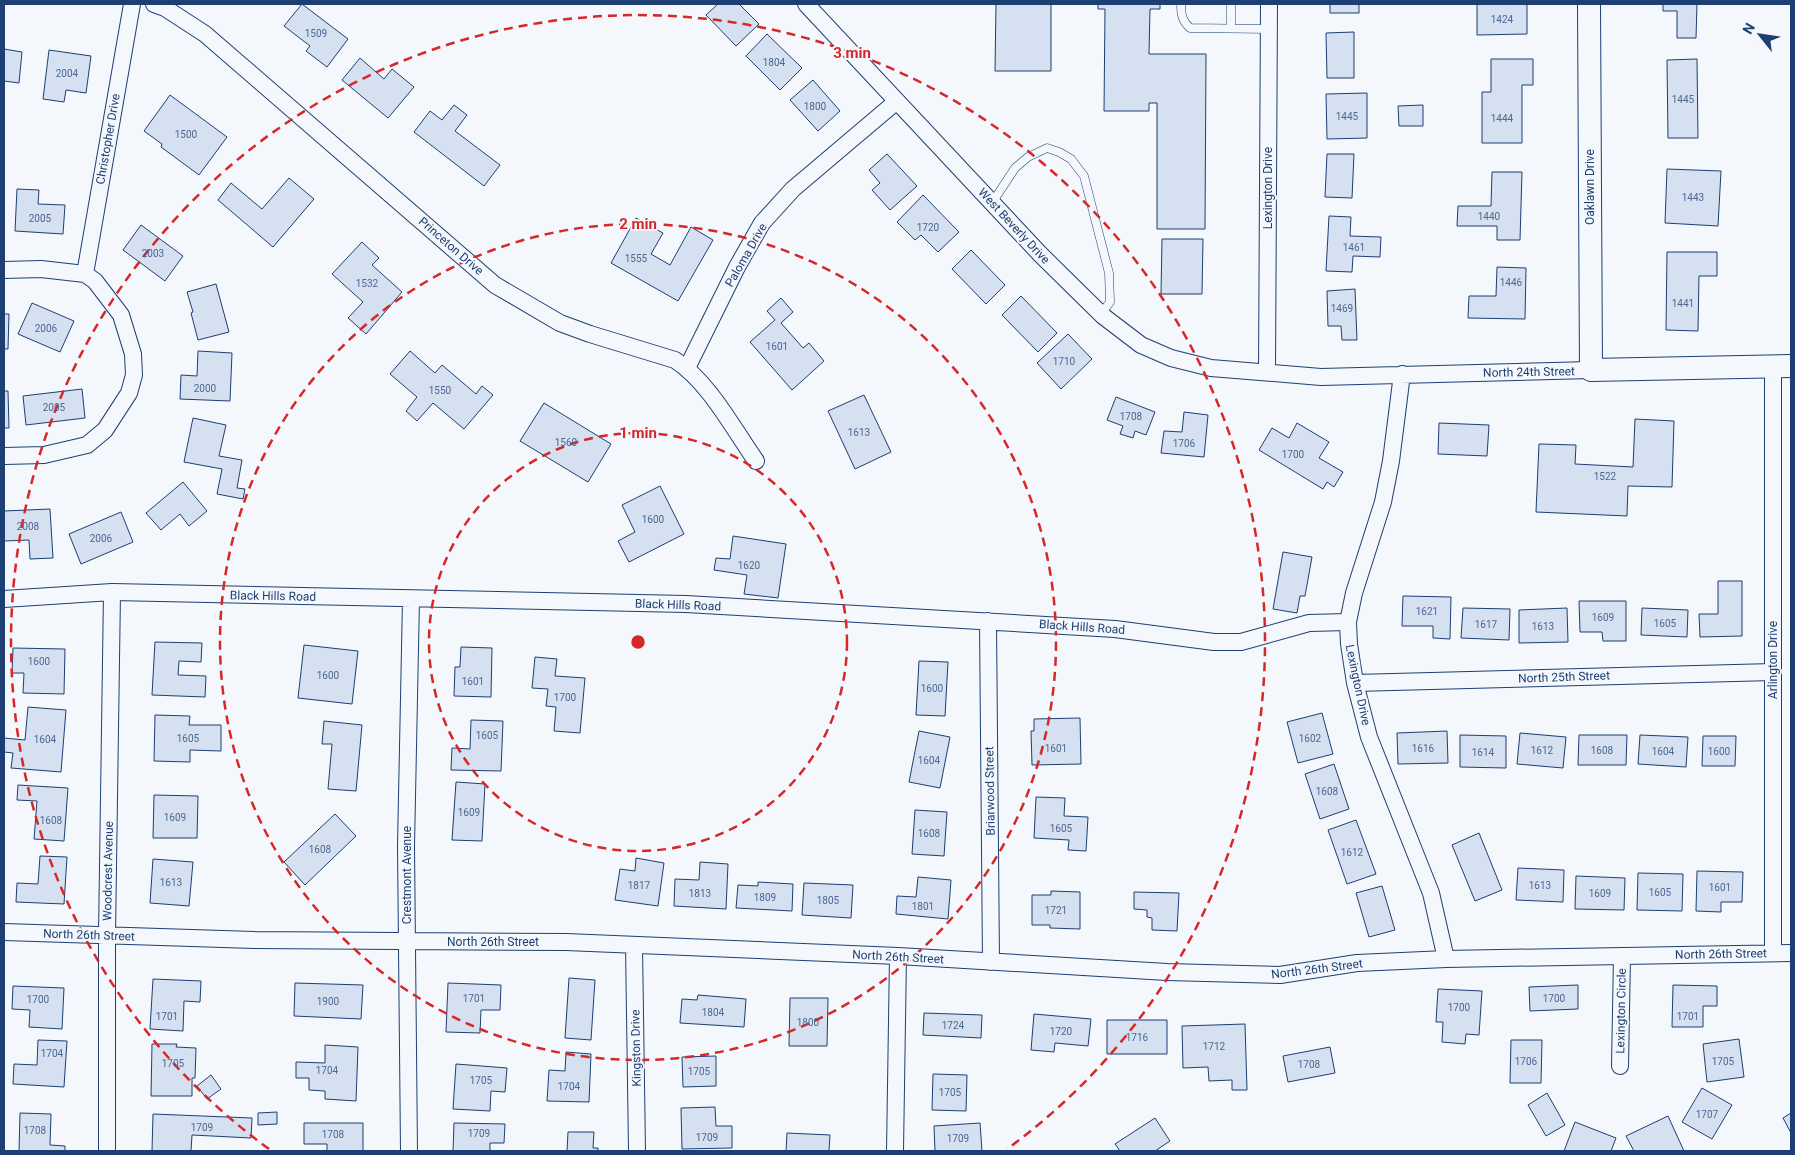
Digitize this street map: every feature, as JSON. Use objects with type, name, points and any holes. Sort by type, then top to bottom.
[{"type":"street","name":"Christopher Drive","points":[[85,274],[132,4]]},
{"type":"street","name":"Princeton Drive","points":[[154,4],[165,8],[205,34],[495,284],[560,323],[675,360],[687,368],[704,387],[756,461]]},
{"type":"street","name":"West Beverly Drive","points":[[806,4],[1040,254],[1101,314],[1141,345],[1171,358],[1211,368],[1267,372]]},
{"type":"street","name":"Lexington Drive","points":[[1267,372],[1270,4]]},
{"type":"street","name":"Oaklawn Drive","points":[[1589,4],[1591,370]]},
{"type":"street","name":"Paloma Drive","points":[[687,368],[737,267],[762,223],[793,189],[897,101]]},
{"type":"street","points":[[4,270],[41,269],[85,274],[95,281],[121,315],[133,354],[134,375],[129,393],[105,430],[86,445],[44,455],[4,456]]},
{"type":"street","name":"North 24th Street","points":[[1267,372],[1321,376],[1782,366]]},
{"type":"street","name":"Arlington Drive","points":[[1773,953],[1773,672],[1782,366]]},
{"type":"street","name":"Lexington Drive","points":[[1402,374],[1384,502],[1354,593],[1348,622],[1349,644],[1355,683],[1369,737],[1431,893],[1446,959]]},
{"type":"street","name":"Black Hills Road","points":[[4,599],[112,592],[686,604],[1115,629],[1214,642],[1241,642],[1309,623],[1348,622]]},
{"type":"street","name":"Woodcrest Avenue","points":[[107,1151],[107,935],[112,592]]},
{"type":"street","name":"Crestmont Avenue","points":[[409,1151],[406,846],[411,599]]},
{"type":"street","name":"Briarwood Street","points":[[988,621],[991,962]]},
{"type":"street","name":"North 25th Street","points":[[1355,683],[1773,672]]},
{"type":"street","name":"North 26th Street","points":[[4,932],[254,940],[566,942],[898,956],[1167,972],[1280,976],[1357,963],[1446,959],[1791,953]]},
{"type":"street","name":"Kingston Drive","points":[[634,945],[637,1151]]},
{"type":"street","points":[[895,1151],[898,956]]},
{"type":"street","name":"Lexington Circle","points":[[1620,1066],[1622,956]]},
{"type":"lane","points":[[1181,4],[1184,23],[1190,28],[1269,29]]},
{"type":"lane","points":[[1231,28],[1232,4]]},
{"type":"lane","points":[[992,203],[1015,168],[1028,157],[1047,148],[1071,159],[1084,176],[1109,273],[1110,302],[1101,314]]},
{"type":"building","points":[[302,4],[348,39],[327,67],[306,51],[310,46],[284,26]]},
{"type":"building","points":[[718,4],[739,4],[759,24],[736,46],[706,15]]},
{"type":"building","points":[[996,4],[1051,4],[1051,71],[995,71]]},
{"type":"building","points":[[1098,4],[1160,4],[1160,9],[1150,9],[1149,54],[1206,54],[1205,229],[1157,229],[1157,103],[1149,103],[1149,111],[1104,111],[1105,9],[1098,9]]},
{"type":"building","points":[[1330,4],[1359,4],[1359,13],[1330,13]]},
{"type":"building","points":[[1477,4],[1527,4],[1527,34],[1477,35]]},
{"type":"building","points":[[1663,4],[1697,4],[1696,38],[1677,38],[1677,11],[1663,11]]},
{"type":"building","points":[[1354,32],[1354,78],[1327,78],[1326,33]]},
{"type":"building","points":[[767,34],[802,68],[780,90],[746,56]]},
{"type":"building","points":[[4,49],[22,52],[19,83],[4,81]]},
{"type":"building","points":[[49,50],[91,56],[86,93],[66,90],[64,102],[43,99]]},
{"type":"building","points":[[360,58],[384,79],[392,69],[414,87],[388,118],[342,80]]},
{"type":"building","points":[[1491,59],[1533,59],[1533,85],[1522,85],[1522,143],[1482,143],[1482,92],[1491,92]]},
{"type":"building","points":[[1697,59],[1698,138],[1668,138],[1667,60]]},
{"type":"building","points":[[813,80],[840,111],[818,131],[790,100]]},
{"type":"building","points":[[1367,93],[1367,138],[1327,139],[1326,94]]},
{"type":"building","points":[[170,95],[227,137],[199,175],[161,147],[162,144],[144,131]]},
{"type":"building","points":[[454,105],[467,115],[455,131],[500,165],[484,186],[414,132],[430,111],[442,120]]},
{"type":"building","points":[[1423,105],[1423,126],[1399,126],[1398,106]]},
{"type":"building","points":[[887,154],[917,186],[890,210],[872,190],[880,183],[869,170]]},
{"type":"building","points":[[1327,154],[1354,154],[1352,198],[1325,197]]},
{"type":"building","points":[[1667,169],[1721,171],[1718,226],[1665,223]]},
{"type":"building","points":[[1492,172],[1522,172],[1520,240],[1497,240],[1497,226],[1457,226],[1458,206],[1491,206]]},
{"type":"building","points":[[289,178],[314,199],[273,247],[218,200],[231,183],[262,209]]},
{"type":"building","points":[[17,189],[39,190],[38,204],[65,205],[63,234],[15,231]]},
{"type":"building","points":[[923,195],[959,232],[938,252],[921,235],[915,240],[897,222]]},
{"type":"building","points":[[1329,216],[1351,217],[1350,236],[1381,237],[1380,257],[1353,256],[1352,272],[1326,271]]},
{"type":"building","points":[[636,218],[663,233],[651,254],[670,265],[691,227],[713,240],[678,301],[611,263]]},
{"type":"building","points":[[141,225],[183,256],[165,281],[123,250]]},
{"type":"building","points":[[1162,239],[1203,239],[1202,294],[1161,294]]},
{"type":"building","points":[[362,242],[379,258],[372,265],[402,292],[366,334],[348,318],[363,302],[332,274]]},
{"type":"building","points":[[971,250],[1005,285],[986,304],[952,269]]},
{"type":"building","points":[[1667,252],[1717,252],[1717,276],[1699,276],[1698,331],[1666,330]]},
{"type":"building","points":[[1497,267],[1526,268],[1525,319],[1468,318],[1469,296],[1496,296]]},
{"type":"building","points":[[216,284],[229,332],[198,340],[187,292]]},
{"type":"building","points":[[1355,289],[1357,340],[1342,340],[1341,326],[1328,326],[1327,291]]},
{"type":"building","points":[[1021,296],[1057,333],[1038,352],[1002,315]]},
{"type":"building","points":[[781,298],[793,312],[781,323],[803,348],[809,343],[824,361],[792,390],[750,342],[775,320],[767,311]]},
{"type":"building","points":[[32,303],[74,321],[60,352],[18,334]]},
{"type":"building","points":[[4,314],[9,314],[8,349],[4,349]]},
{"type":"building","points":[[1068,334],[1092,359],[1061,389],[1037,363]]},
{"type":"building","points":[[198,351],[232,353],[230,401],[180,399],[181,375],[197,376]]},
{"type":"building","points":[[410,351],[435,373],[442,365],[476,394],[482,386],[493,395],[464,429],[433,403],[417,421],[406,411],[417,397],[390,374]]},
{"type":"building","points":[[82,389],[85,418],[26,425],[23,396]]},
{"type":"building","points":[[4,391],[8,391],[9,428],[4,428]]},
{"type":"building","points":[[864,395],[891,452],[855,469],[828,411]]},
{"type":"building","points":[[1116,397],[1155,412],[1146,435],[1135,431],[1133,438],[1120,434],[1123,426],[1107,420]]},
{"type":"building","points":[[544,403],[611,444],[588,482],[520,441]]},
{"type":"building","points":[[1184,412],[1208,415],[1204,457],[1161,453],[1164,431],[1182,432]]},
{"type":"building","points":[[193,418],[226,425],[219,456],[242,460],[237,488],[245,489],[243,499],[217,494],[222,469],[184,462]]},
{"type":"building","points":[[1635,419],[1674,421],[1672,487],[1628,486],[1627,516],[1536,512],[1539,444],[1576,445],[1575,464],[1633,467]]},
{"type":"building","points":[[1297,423],[1329,442],[1319,458],[1343,472],[1334,487],[1327,482],[1323,489],[1259,450],[1272,428],[1289,438]]},
{"type":"building","points":[[1439,423],[1489,425],[1487,456],[1438,454]]},
{"type":"building","points":[[183,482],[207,511],[189,526],[180,514],[161,530],[146,513]]},
{"type":"building","points":[[660,486],[684,534],[629,562],[618,541],[635,532],[622,505]]},
{"type":"building","points":[[50,509],[53,558],[30,559],[29,540],[4,541],[4,511]]},
{"type":"building","points":[[121,512],[133,542],[81,564],[69,534]]},
{"type":"building","points":[[733,536],[786,544],[778,598],[744,594],[747,575],[714,570],[716,558],[730,559]]},
{"type":"building","points":[[1283,552],[1312,557],[1305,596],[1300,596],[1297,613],[1273,609]]},
{"type":"building","points":[[1718,581],[1742,581],[1742,636],[1700,637],[1699,614],[1718,614]]},
{"type":"building","points":[[1403,596],[1451,597],[1450,639],[1433,638],[1433,626],[1402,626]]},
{"type":"building","points":[[1579,601],[1626,601],[1626,641],[1603,641],[1602,632],[1580,632]]},
{"type":"building","points":[[1463,608],[1510,609],[1509,640],[1461,638]]},
{"type":"building","points":[[1567,608],[1568,642],[1519,643],[1519,610]]},
{"type":"building","points":[[1642,608],[1688,610],[1687,637],[1641,635]]},
{"type":"building","points":[[155,642],[202,643],[201,662],[179,661],[178,675],[206,676],[205,697],[152,695]]},
{"type":"building","points":[[304,645],[358,651],[352,704],[298,698]]},
{"type":"building","points":[[461,647],[492,648],[491,697],[454,696],[455,667],[460,667]]},
{"type":"building","points":[[13,648],[65,649],[64,694],[23,693],[24,673],[12,673]]},
{"type":"building","points":[[535,657],[557,659],[555,676],[585,678],[580,733],[554,731],[556,707],[546,706],[548,689],[532,688]]},
{"type":"building","points":[[919,661],[948,662],[945,716],[916,715]]},
{"type":"building","points":[[28,707],[66,710],[61,772],[11,768],[13,753],[4,752],[4,738],[25,740]]},
{"type":"building","points":[[1322,713],[1333,754],[1298,763],[1287,722]]},
{"type":"building","points":[[155,715],[190,716],[189,725],[221,725],[221,751],[190,750],[190,762],[154,761]]},
{"type":"building","points":[[1080,718],[1081,764],[1032,765],[1031,731],[1034,731],[1034,719]]},
{"type":"building","points":[[471,720],[503,721],[501,771],[451,770],[452,748],[470,749]]},
{"type":"building","points":[[324,721],[362,725],[356,791],[328,789],[332,744],[322,744]]},
{"type":"building","points":[[919,731],[950,737],[940,788],[909,782]]},
{"type":"building","points":[[1447,731],[1448,763],[1398,764],[1397,733]]},
{"type":"building","points":[[1520,733],[1566,737],[1563,768],[1517,764]]},
{"type":"building","points":[[1460,735],[1506,736],[1506,768],[1460,767]]},
{"type":"building","points":[[1579,735],[1627,735],[1626,765],[1578,765]]},
{"type":"building","points":[[1640,735],[1688,737],[1686,767],[1638,764]]},
{"type":"building","points":[[1703,736],[1736,736],[1735,766],[1702,766]]},
{"type":"building","points":[[1334,764],[1349,809],[1320,819],[1305,774]]},
{"type":"building","points":[[456,782],[485,784],[482,841],[452,840]]},
{"type":"building","points":[[18,785],[68,788],[64,841],[34,839],[37,801],[17,800]]},
{"type":"building","points":[[154,795],[198,796],[197,838],[153,838]]},
{"type":"building","points":[[1036,797],[1065,798],[1064,816],[1088,817],[1086,851],[1068,850],[1069,840],[1034,838]]},
{"type":"building","points":[[915,810],[947,812],[944,856],[912,854]]},
{"type":"building","points":[[335,814],[356,836],[305,885],[284,862]]},
{"type":"building","points":[[1356,820],[1376,874],[1347,884],[1328,830]]},
{"type":"building","points":[[1479,833],[1502,890],[1475,901],[1452,845]]},
{"type":"building","points":[[40,856],[67,857],[64,904],[16,902],[17,883],[38,884]]},
{"type":"building","points":[[636,858],[664,863],[658,906],[615,900],[620,869],[635,871]]},
{"type":"building","points":[[153,859],[193,862],[189,906],[150,903]]},
{"type":"building","points":[[700,862],[728,864],[726,909],[674,906],[675,879],[699,880]]},
{"type":"building","points":[[1518,868],[1564,870],[1563,902],[1516,900]]},
{"type":"building","points":[[1697,871],[1743,872],[1742,902],[1721,902],[1721,912],[1696,911]]},
{"type":"building","points":[[1638,873],[1683,874],[1682,911],[1637,910]]},
{"type":"building","points":[[1576,876],[1625,878],[1624,910],[1575,909]]},
{"type":"building","points":[[918,877],[951,880],[948,919],[896,914],[897,896],[916,897]]},
{"type":"building","points":[[758,882],[793,884],[792,911],[736,908],[738,885],[758,886]]},
{"type":"building","points":[[804,883],[853,885],[851,918],[802,915]]},
{"type":"building","points":[[1382,886],[1395,930],[1369,937],[1356,893]]},
{"type":"building","points":[[1051,891],[1080,892],[1080,929],[1032,925],[1032,895],[1051,895]]},
{"type":"building","points":[[1134,892],[1179,893],[1177,931],[1152,930],[1152,918],[1147,917],[1147,910],[1134,909]]},
{"type":"building","points":[[569,978],[595,980],[591,1040],[565,1038]]},
{"type":"building","points":[[153,979],[201,981],[200,1002],[184,1001],[183,1031],[150,1029]]},
{"type":"building","points":[[295,983],[363,985],[361,1019],[294,1016]]},
{"type":"building","points":[[448,983],[501,985],[500,1010],[481,1010],[480,1033],[446,1032]]},
{"type":"building","points":[[1578,985],[1578,1009],[1530,1011],[1529,987]]},
{"type":"building","points":[[1673,985],[1717,986],[1717,1006],[1703,1006],[1703,1027],[1672,1027]]},
{"type":"building","points":[[13,986],[64,988],[62,1029],[29,1027],[30,1010],[12,1009]]},
{"type":"building","points":[[1438,989],[1482,991],[1479,1035],[1466,1034],[1465,1044],[1442,1042],[1443,1022],[1436,1022]]},
{"type":"building","points":[[698,995],[746,999],[744,1027],[680,1023],[682,999],[697,1000]]},
{"type":"building","points":[[790,998],[828,998],[827,1046],[789,1046]]},
{"type":"building","points":[[924,1013],[982,1015],[981,1038],[923,1035]]},
{"type":"building","points":[[1034,1014],[1091,1019],[1088,1046],[1055,1043],[1054,1052],[1031,1050]]},
{"type":"building","points":[[1107,1020],[1167,1020],[1167,1054],[1107,1054]]},
{"type":"building","points":[[1245,1024],[1247,1090],[1232,1090],[1232,1080],[1209,1081],[1208,1067],[1183,1068],[1182,1026]]},
{"type":"building","points":[[1739,1039],[1744,1077],[1707,1082],[1703,1044]]},
{"type":"building","points":[[38,1040],[67,1041],[64,1087],[13,1084],[14,1064],[37,1065]]},
{"type":"building","points":[[1511,1040],[1542,1040],[1541,1083],[1510,1083]]},
{"type":"building","points":[[152,1044],[177,1044],[176,1047],[196,1048],[192,1096],[151,1096]]},
{"type":"building","points":[[325,1045],[358,1047],[356,1101],[325,1099],[325,1091],[309,1090],[309,1078],[296,1078],[296,1062],[325,1063]]},
{"type":"building","points":[[1330,1047],[1335,1073],[1288,1082],[1283,1056]]},
{"type":"building","points":[[566,1052],[591,1054],[589,1102],[547,1101],[549,1070],[565,1071]]},
{"type":"building","points":[[716,1056],[716,1086],[683,1087],[682,1057]]},
{"type":"building","points":[[456,1064],[507,1068],[505,1092],[491,1091],[490,1111],[453,1109]]},
{"type":"building","points":[[933,1074],[967,1075],[966,1111],[932,1110]]},
{"type":"building","points":[[211,1075],[221,1089],[207,1099],[197,1086]]},
{"type":"building","points":[[1702,1088],[1732,1105],[1712,1139],[1682,1122]]},
{"type":"building","points":[[1547,1093],[1565,1125],[1546,1136],[1528,1105]]},
{"type":"building","points":[[715,1107],[716,1126],[732,1126],[732,1148],[682,1149],[681,1108]]},
{"type":"building","points":[[277,1112],[277,1124],[258,1125],[258,1113]]},
{"type":"building","points":[[20,1113],[51,1114],[50,1145],[65,1146],[65,1151],[19,1151]]},
{"type":"building","points":[[1791,1113],[1791,1133],[1783,1118]]},
{"type":"building","points":[[153,1114],[252,1118],[251,1138],[192,1135],[191,1151],[152,1151]]},
{"type":"building","points":[[1668,1116],[1684,1151],[1634,1151],[1626,1136]]},
{"type":"building","points":[[1155,1118],[1170,1141],[1155,1151],[1120,1151],[1115,1144]]},
{"type":"building","points":[[1575,1122],[1616,1138],[1611,1151],[1564,1151]]},
{"type":"building","points":[[304,1123],[363,1123],[363,1151],[327,1151],[327,1144],[304,1144]]},
{"type":"building","points":[[454,1123],[505,1124],[504,1143],[490,1143],[490,1151],[453,1151]]},
{"type":"building","points":[[980,1123],[982,1151],[935,1151],[934,1126]]},
{"type":"building","points":[[568,1132],[594,1132],[593,1148],[598,1148],[598,1151],[567,1151]]},
{"type":"building","points":[[787,1133],[830,1135],[829,1151],[786,1151]]}]
